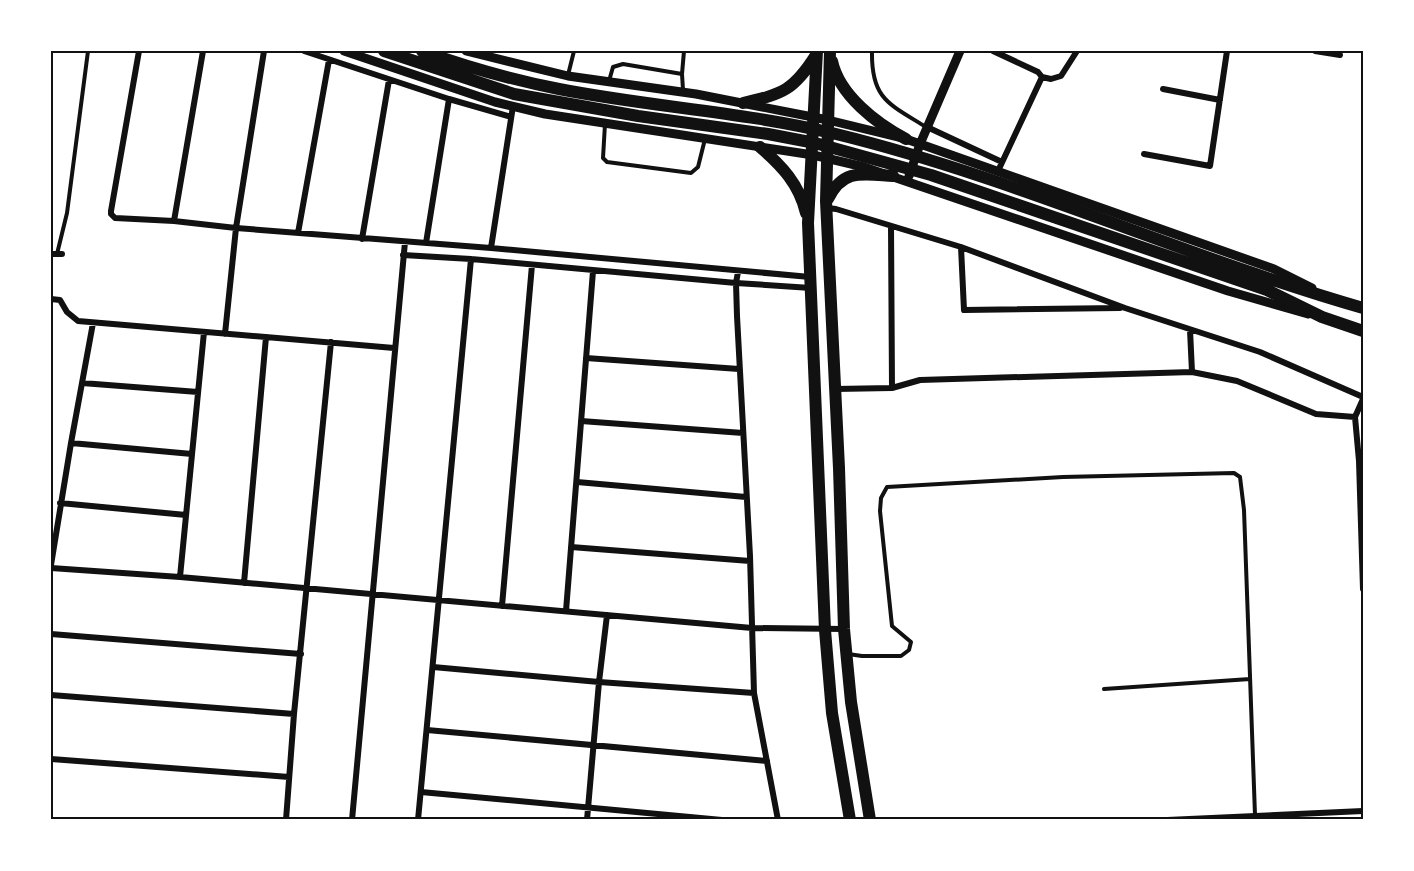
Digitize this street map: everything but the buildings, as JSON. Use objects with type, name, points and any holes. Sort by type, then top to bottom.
[{"type":"main road","points":[[384,51],[514,94],[815,143],[931,175],[1267,290],[1326,318],[1363,331]]},
{"type":"main road","points":[[422,51],[456,63],[558,89],[835,134],[921,158],[1363,308]]},
{"type":"main road","points":[[830,51],[826,205],[844,629],[851,702],[870,820]]},
{"type":"main road","points":[[830,51],[836,71],[863,110],[886,128],[906,139]]},
{"type":"main road","points":[[743,103],[776,95],[787,89],[797,82],[817,52]]},
{"type":"main road","points":[[817,52],[808,223],[819,439],[825,630],[832,713],[850,820]]},
{"type":"main road","points":[[760,147],[784,168],[792,179],[800,193],[808,223]]},
{"type":"main road","points":[[826,205],[833,188],[847,176],[858,174],[893,176]]},
{"type":"main road","points":[[819,439],[837,437]]},
{"type":"street","points":[[140,51],[111,211],[115,218],[491,248],[738,272],[811,282]]},
{"type":"street","points":[[174,221],[203,51]]},
{"type":"street","points":[[225,334],[236,228],[264,51]]},
{"type":"street","points":[[303,51],[511,117]]},
{"type":"street","points":[[344,51],[495,102],[545,114],[827,158],[893,176],[1265,303],[1326,318]]},
{"type":"street","points":[[466,51],[568,76],[696,94],[815,117],[906,139],[1274,269],[1331,299]]},
{"type":"street","points":[[907,181],[920,144],[960,51]]},
{"type":"street","points":[[993,51],[1038,72],[1042,77],[1051,79],[1061,76],[1077,51]]},
{"type":"street","points":[[1144,154],[1210,166],[1227,51]]},
{"type":"street","points":[[1320,51],[1340,55]]},
{"type":"street","points":[[298,233],[329,60]]},
{"type":"street","points":[[998,171],[1042,77]]},
{"type":"street","points":[[362,239],[389,80]]},
{"type":"street","points":[[1163,89],[1220,100]]},
{"type":"street","points":[[691,136],[702,129],[705,121],[704,105],[696,94]]},
{"type":"street","points":[[426,243],[450,99]]},
{"type":"street","points":[[491,248],[513,106]]},
{"type":"street","points":[[927,127],[1002,162]]},
{"type":"street","points":[[826,205],[961,247],[1125,308],[1260,352],[1363,398],[1355,417],[1359,461],[1363,589]]},
{"type":"street","points":[[891,226],[892,388]]},
{"type":"street","points":[[352,820],[405,242]]},
{"type":"street","points":[[961,247],[964,309],[1125,308]]},
{"type":"street","points":[[403,255],[471,259],[736,284],[811,282]]},
{"type":"street","points":[[418,820],[471,259]]},
{"type":"street","points":[[502,606],[532,265]]},
{"type":"street","points":[[566,611],[594,271]]},
{"type":"street","points":[[738,272],[736,284],[739,369],[750,561],[754,693],[778,820]]},
{"type":"street","points":[[51,299],[60,300],[71,317],[78,321],[394,348]]},
{"type":"street","points":[[93,323],[60,503],[51,566],[752,628],[844,629]]},
{"type":"street","points":[[1190,330],[1192,372]]},
{"type":"street","points":[[180,577],[204,332]]},
{"type":"street","points":[[244,583],[266,338]]},
{"type":"street","points":[[286,820],[294,714],[331,342]]},
{"type":"street","points":[[586,358],[739,369]]},
{"type":"street","points":[[835,389],[892,388],[920,380],[1192,372],[1237,381],[1316,414],[1355,417]]},
{"type":"street","points":[[82,383],[198,392]]},
{"type":"street","points":[[581,422],[743,433]]},
{"type":"street","points":[[71,443],[192,454]]},
{"type":"street","points":[[577,482],[746,497]]},
{"type":"street","points":[[60,503],[186,515]]},
{"type":"street","points":[[572,547],[750,561]]},
{"type":"street","points":[[587,820],[598,682],[607,615]]},
{"type":"street","points":[[51,634],[301,654]]},
{"type":"street","points":[[433,667],[754,693]]},
{"type":"street","points":[[51,695],[294,714]]},
{"type":"street","points":[[427,730],[767,761]]},
{"type":"street","points":[[51,759],[289,777]]},
{"type":"street","points":[[421,792],[722,820]]},
{"type":"street","points":[[1167,820],[1363,811]]},
{"type":"lane","points":[[57,254],[67,213],[88,51]]},
{"type":"lane","points":[[568,76],[574,51]]},
{"type":"lane","points":[[683,93],[684,51]]},
{"type":"lane","points":[[872,51],[872,69],[878,90],[888,104],[927,127]]},
{"type":"lane","points":[[609,81],[613,67],[623,64],[682,74]]},
{"type":"lane","points":[[606,124],[603,158],[607,162],[691,173],[698,167],[705,138]]},
{"type":"lane","points":[[846,654],[901,656],[909,650],[911,642],[892,626],[880,511],[881,498],[887,487],[1063,477],[1234,473],[1240,477],[1244,510],[1255,815]]},
{"type":"lane","points":[[1104,689],[1250,679]]}]
